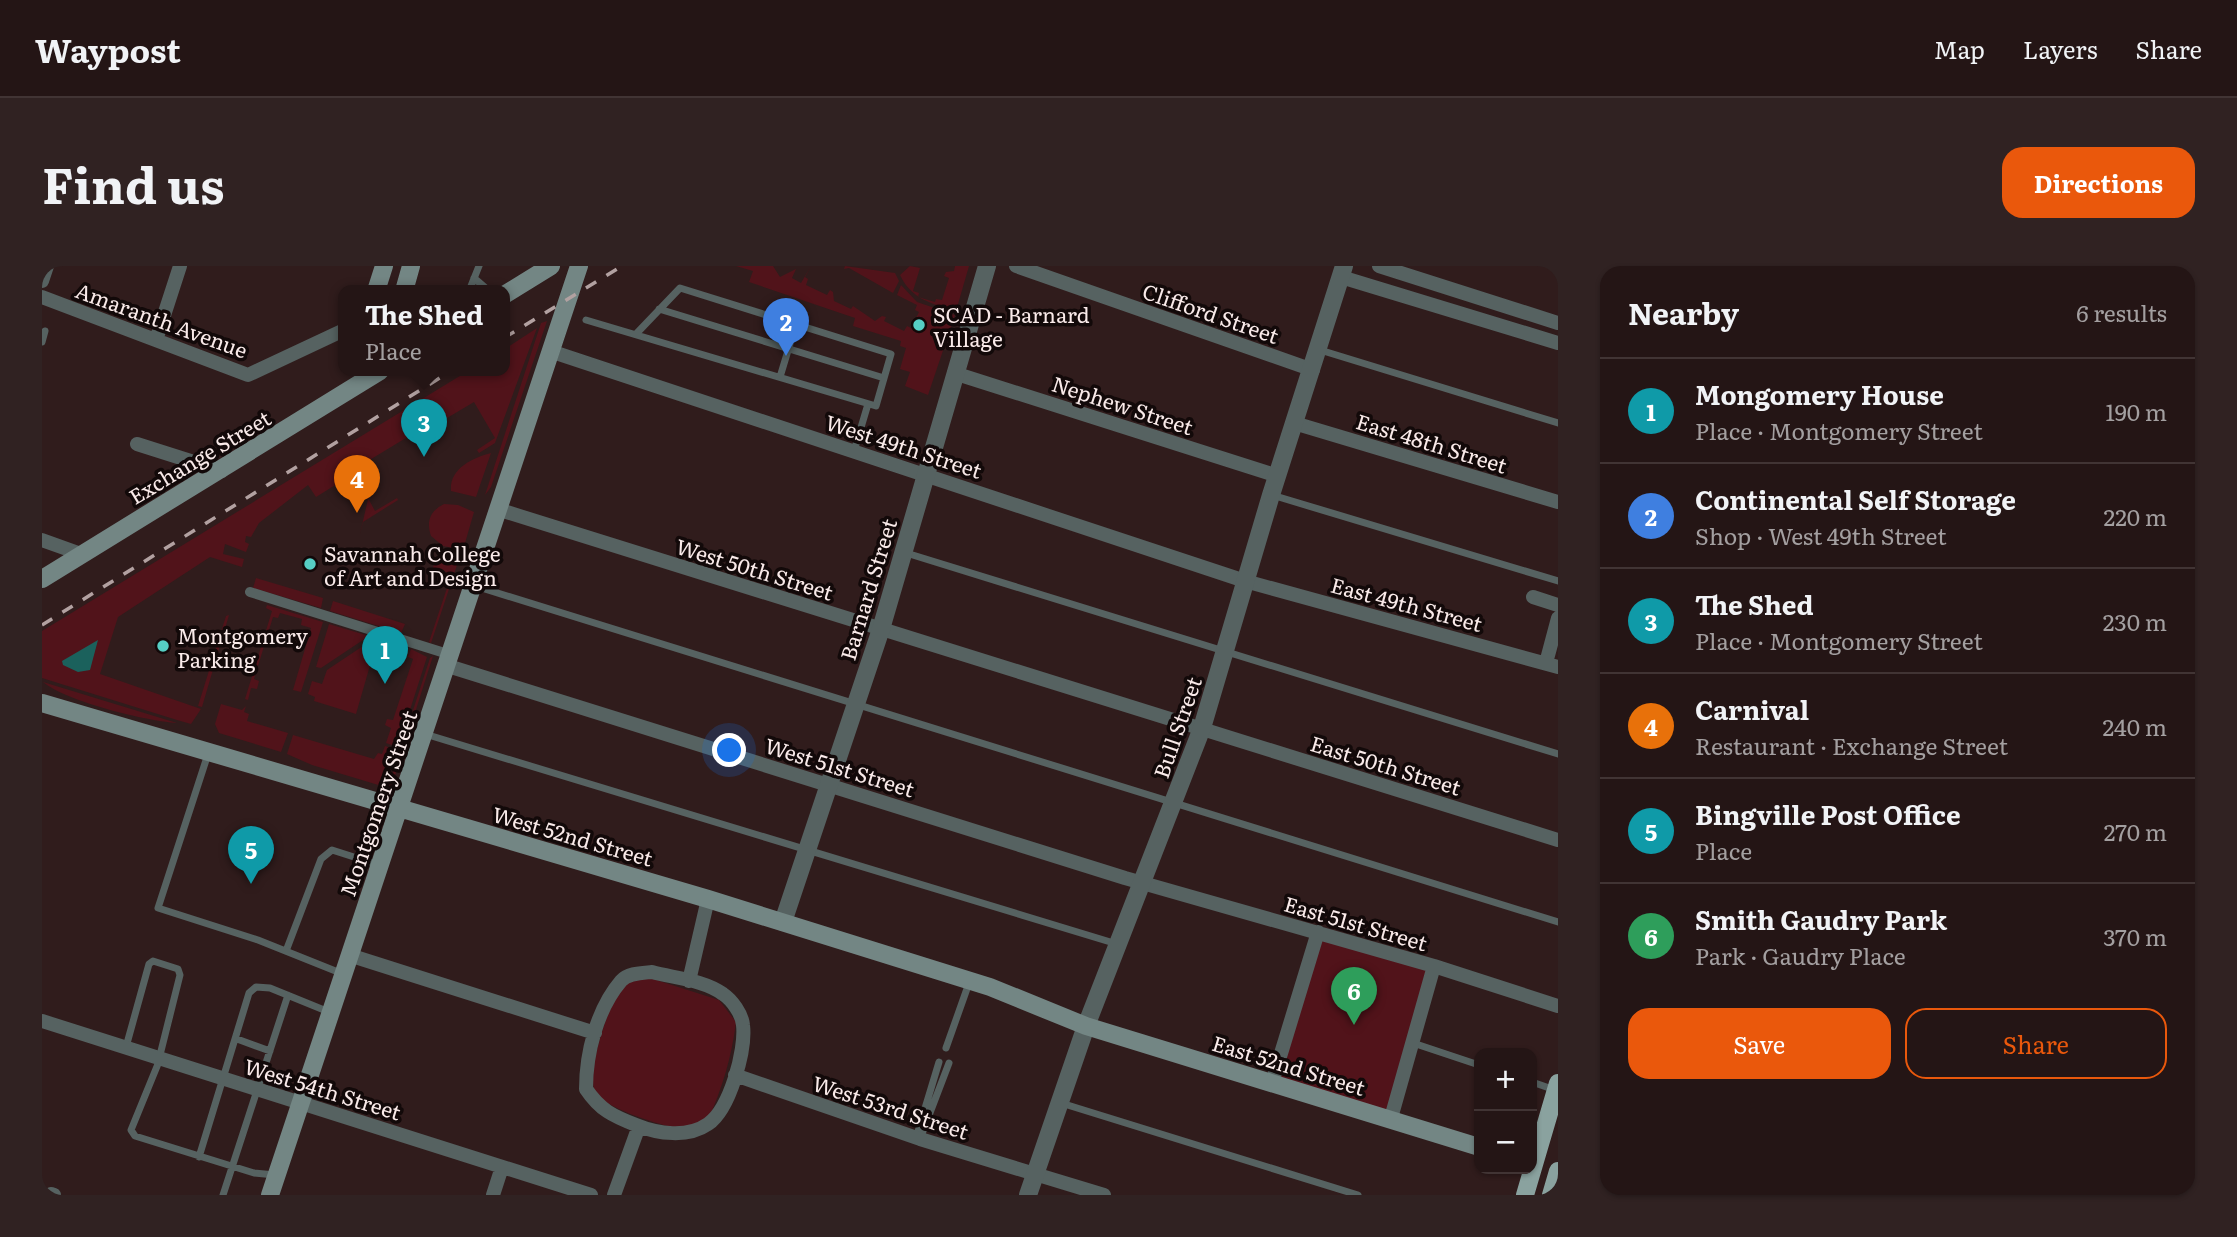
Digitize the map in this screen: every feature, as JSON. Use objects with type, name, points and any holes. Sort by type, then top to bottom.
[{"type":"main road","points":[[378,285],[384,266]]},
{"type":"main road","points":[[406,285],[411,266]]},
{"type":"main road","points":[[510,292],[551,266]]},
{"type":"main road","name":"Montgomery Street","points":[[270,1195],[579,266]]},
{"type":"main road","name":"Exchange Street","points":[[42,579],[222,471],[366,376]]},
{"type":"main road","points":[[42,689],[61,706]]},
{"type":"main road","name":"West 52nd Street","points":[[42,703],[61,706],[783,922],[970,980],[1086,1026]]},
{"type":"main road","name":"East 52nd Street","points":[[1086,1026],[1474,1145]]},
{"type":"main road","points":[[1537,1152],[1557,1087]]},
{"type":"main road","points":[[1537,1166],[1558,1172],[1551,1195]]},
{"type":"main road","points":[[1525,1195],[1531,1174]]},
{"type":"street","points":[[42,281],[47,266]]},
{"type":"street","points":[[156,340],[180,266]]},
{"type":"street","name":"Barnard Street","points":[[783,922],[881,629],[987,266]]},
{"type":"street","name":"Clifford Street","points":[[1016,266],[1313,370]]},
{"type":"street","points":[[1379,266],[1558,323]]},
{"type":"street","points":[[1343,271],[1558,343]]},
{"type":"street","name":"Bull Street","points":[[1028,1195],[1086,1026],[1202,729],[1271,495],[1343,271]]},
{"type":"street","name":"Amaranth Avenue","points":[[42,297],[248,375],[338,333]]},
{"type":"street","name":"West 49th Street","points":[[550,351],[1245,581]]},
{"type":"street","name":"Nephew Street","points":[[954,373],[1278,476]]},
{"type":"street","name":"East 48th Street","points":[[1294,423],[1558,502]]},
{"type":"street","points":[[136,444],[222,471]]},
{"type":"street","name":"West 50th Street","points":[[497,509],[1202,729]]},
{"type":"street","points":[[42,540],[81,554]]},
{"type":"street","name":"East 49th Street","points":[[1245,581],[1552,665]]},
{"type":"street","points":[[250,592],[449,661]]},
{"type":"street","points":[[1533,597],[1558,605]]},
{"type":"street","points":[[1552,665],[1558,618]]},
{"type":"street","name":"West 51st Street","points":[[449,661],[1140,883]]},
{"type":"street","name":"East 50th Street","points":[[1202,729],[1558,840]]},
{"type":"street","name":"East 51st Street","points":[[1140,883],[1434,966],[1558,1006]]},
{"type":"street","points":[[689,981],[708,899]]},
{"type":"street","points":[[1272,1083],[1318,932]]},
{"type":"street","points":[[349,955],[595,1033]]},
{"type":"street","points":[[1391,1118],[1434,966]]},
{"type":"street","points":[[652,972],[689,981],[725,994],[740,1014],[743,1026],[735,1075],[716,1116],[710,1123],[685,1132],[669,1133],[607,1115],[586,1089],[586,1066],[595,1033],[622,980],[636,973],[652,972]]},
{"type":"street","name":"West 54th Street","points":[[42,1021],[591,1195]]},
{"type":"street","name":"West 53rd Street","points":[[735,1075],[918,1139],[1104,1195]]},
{"type":"street","points":[[614,1195],[639,1126]]},
{"type":"street","points":[[494,1195],[502,1167]]},
{"type":"lane","points":[[471,285],[479,266]]},
{"type":"lane","points":[[474,278],[482,285]]},
{"type":"lane","points":[[586,320],[876,406],[891,354],[680,288],[636,334]]},
{"type":"lane","points":[[659,309],[884,379]]},
{"type":"lane","points":[[780,377],[796,324]]},
{"type":"lane","points":[[42,342],[45,331]]},
{"type":"lane","points":[[1319,349],[1558,423]]},
{"type":"lane","points":[[854,451],[868,404]]},
{"type":"lane","points":[[1271,495],[1558,581]]},
{"type":"lane","points":[[902,552],[1224,654],[1558,754]]},
{"type":"lane","points":[[472,584],[1558,922]]},
{"type":"lane","points":[[424,734],[1119,944]]},
{"type":"lane","points":[[209,750],[158,908],[258,940],[343,974]]},
{"type":"lane","points":[[286,951],[321,859],[332,850],[380,865]]},
{"type":"lane","points":[[126,1048],[149,964],[153,961],[178,969],[180,975],[160,1059],[131,1130],[135,1136],[198,1157],[276,1175]]},
{"type":"lane","points":[[946,1048],[970,980]]},
{"type":"lane","points":[[198,1157],[237,1039],[249,993],[256,987],[288,995],[330,1012]]},
{"type":"lane","points":[[223,1195],[288,995]]},
{"type":"lane","points":[[237,1039],[270,1051]]},
{"type":"lane","points":[[1413,1043],[1474,1063]]},
{"type":"lane","points":[[918,1139],[939,1062]]},
{"type":"lane","points":[[918,1139],[949,1063]]},
{"type":"lane","points":[[1537,1083],[1557,1087]]},
{"type":"lane","points":[[1059,1103],[1358,1195]]},
{"type":"shaded area","points":[[736,266],[773,266],[780,277],[796,269],[792,278],[801,283],[811,266],[805,277],[808,279],[806,285],[827,295],[830,290],[833,292],[834,301],[851,309],[853,306],[875,321],[882,316],[886,317],[884,321],[904,331],[907,326],[911,328],[919,312],[915,310],[917,305],[897,295],[901,285],[917,302],[955,315],[928,395],[905,386],[910,372],[900,369],[906,348],[900,346],[901,341],[853,326],[855,318],[749,282],[753,271]]},
{"type":"shaded area","points":[[845,266],[895,273],[899,281],[893,293],[849,268],[844,269]]},
{"type":"shaded area","points":[[910,266],[920,268],[913,291],[919,293],[918,296],[910,290],[900,275]]},
{"type":"shaded area","points":[[955,266],[969,266],[956,311],[920,298],[935,302],[936,299],[942,300],[949,278],[944,276],[946,272],[954,271]]},
{"type":"shaded area","points":[[547,321],[491,487],[485,495],[541,323]]},
{"type":"shaded area","points":[[537,328],[495,443],[479,453],[477,450],[495,438],[474,402],[442,421],[439,418],[353,470],[375,511],[397,498],[398,500],[363,522],[360,534],[368,499],[355,495],[357,490],[337,484],[316,497],[308,485],[259,523],[251,537],[246,536],[245,542],[249,544],[246,552],[225,544],[223,554],[244,559],[242,567],[210,557],[118,617],[100,674],[201,709],[191,724],[42,678],[42,631],[460,376],[510,376],[510,346]]},
{"type":"shaded area","points":[[491,453],[476,497],[451,491],[454,476],[463,466]]},
{"type":"shaded area","points":[[444,504],[458,505],[474,512],[463,550],[443,546],[431,536],[430,517]]},
{"type":"shaded area","points":[[435,557],[457,565],[431,643],[429,642],[450,579],[446,572],[433,568]]},
{"type":"shaded area","points":[[256,578],[323,598],[321,608],[253,588]]},
{"type":"shaded area","points":[[333,601],[405,624],[401,633],[330,611]]},
{"type":"shaded area","points":[[267,605],[323,622],[301,692],[293,690],[311,628],[301,625],[302,619],[280,613],[278,618],[273,617],[254,679],[259,681],[257,689],[251,688],[248,700],[245,699],[272,611],[266,608]]},
{"type":"shaded area","points":[[229,615],[202,707],[198,706],[226,616]]},
{"type":"shaded area","points":[[329,624],[369,636],[321,668],[316,667]]},
{"type":"shaded area","points":[[375,638],[391,644],[389,651],[375,648],[356,714],[314,701],[315,697],[308,694],[312,681],[322,684],[327,670]]},
{"type":"shaded area","points":[[411,649],[427,657],[398,747],[386,743],[391,728],[385,725],[387,719],[393,720],[413,659],[408,657]]},
{"type":"shaded area","points":[[433,656],[392,785],[387,790],[430,658]]},
{"type":"shaded area","points":[[43,682],[177,723],[147,719],[88,703],[70,697]]},
{"type":"shaded area","points":[[221,704],[242,710],[246,706],[244,712],[249,714],[247,721],[288,733],[281,752],[219,733],[215,724]]},
{"type":"shaded area","points":[[293,735],[374,759],[378,753],[382,754],[385,746],[397,750],[385,787],[312,765],[287,754]]},
{"type":"shaded area","points":[[1318,932],[1434,966],[1391,1118],[1272,1083]]},
{"type":"shaded area","points":[[650,978],[719,1000],[736,1022],[729,1060],[713,1108],[708,1120],[695,1125],[672,1127],[654,1122],[607,1103],[595,1092],[593,1082],[596,1053],[612,1005],[625,985]]},
{"type":"water","points":[[98,640],[90,670],[78,672],[63,665],[62,661]]},
{"type":"railway","points":[[510,334],[622,266]]},
{"type":"railway","points":[[42,625],[443,376]]},
{"type":"place","name":"SCAD - Barnard Village","points":[[919,325]]},
{"type":"place","name":"Continental Self Storage","points":[[786,356]]},
{"type":"place","name":"The Shed","points":[[424,457]]},
{"type":"place","name":"Carnival","points":[[357,513]]},
{"type":"place","name":"Savannah College of Art and Design","points":[[310,564]]},
{"type":"place","name":"Montgomery Parking","points":[[163,646]]},
{"type":"place","name":"Mongomery House","points":[[385,684]]},
{"type":"place","name":"Bingville Post Office","points":[[251,884]]},
{"type":"place","name":"Smith Gaudry Park","points":[[1354,1025]]}]
